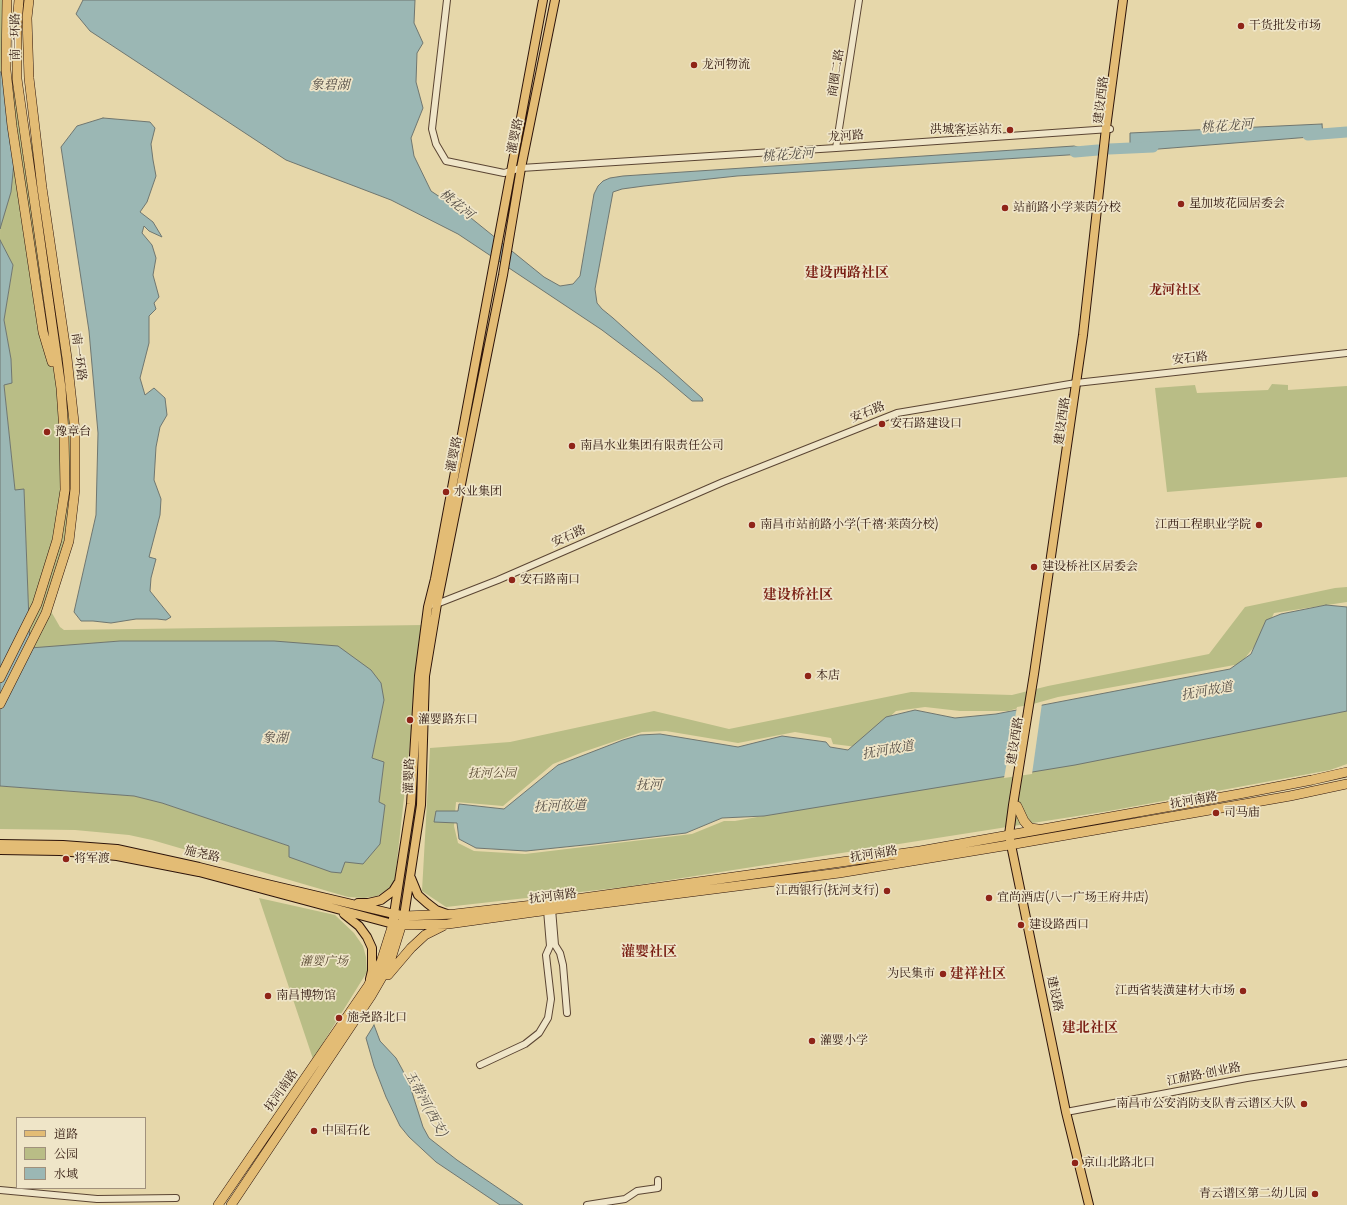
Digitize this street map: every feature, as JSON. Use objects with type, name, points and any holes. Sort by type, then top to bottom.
[{"type":"highway","points":[[7,0],[6,70],[12,126],[43,332],[60,388]]},
{"type":"highway","name":"南一环路","points":[[0,678],[37,604],[57,540],[64,490],[64,432],[60,388],[17,79],[17,24],[19,0]]},
{"type":"highway","name":"南一环路","points":[[0,704],[46,613],[69,541],[75,489],[75,431],[67,358],[42,188],[28,78],[27,18],[29,0]]},
{"type":"highway","name":"抚河南路","points":[[231,1205],[371,996],[389,965],[397,925],[394,914],[448,919],[533,905],[920,851],[1239,794],[1347,772]]},
{"type":"highway","name":"抚河南路","points":[[397,925],[550,910],[839,872],[1013,844],[1314,792],[1347,784]]},
{"type":"highway","points":[[1015,805],[1024,821],[1030,828],[1040,829]]},
{"type":"highway","name":"抚河南路","points":[[218,1205],[368,986],[381,962],[397,925],[404,916]]},
{"type":"highway","points":[[371,996],[396,964],[420,939],[438,928],[448,919]]},
{"type":"main road","name":"灌婴路","points":[[394,914],[411,804],[419,676],[428,607],[543,0]]},
{"type":"main road","name":"灌婴路","points":[[404,916],[421,805],[425,676],[437,604],[503,275],[521,168],[555,0]]},
{"type":"main road","name":"建设西路","points":[[1013,844],[1012,834],[1015,805],[1036,674],[1078,383],[1123,0]]},
{"type":"main road","name":"建设西路","points":[[1108,129],[1127,0]]},
{"type":"main road","name":"施尧路","points":[[0,844],[63,845],[117,849],[199,867],[337,906],[397,925]]},
{"type":"main road","name":"建设路","points":[[1013,844],[1066,1112],[1089,1205]]},
{"type":"main road","name":"施尧路","points":[[0,850],[60,851],[117,856],[200,872],[337,906],[394,914]]},
{"type":"main road","points":[[411,878],[418,895],[448,919]]},
{"type":"main road","points":[[337,906],[368,903],[381,900],[393,890],[400,880]]},
{"type":"main road","points":[[337,906],[359,926],[367,937],[372,948],[372,971],[368,986]]},
{"type":"street","name":"龙河路","points":[[446,0],[432,129],[436,144],[446,162],[504,173],[521,168],[1108,129]]},
{"type":"street","name":"商圈二路","points":[[836,148],[859,0]]},
{"type":"street","name":"安石路","points":[[428,607],[498,580],[723,482],[897,413],[1078,383],[1347,353]]},
{"type":"street","points":[[550,910],[555,945],[560,953],[563,964],[567,1013]]},
{"type":"street","points":[[480,1065],[525,1044],[539,1033],[548,1018],[552,999],[546,955],[550,946],[550,910]]},
{"type":"street","name":"江耐路·创业路","points":[[1066,1112],[1247,1078],[1347,1063]]},
{"type":"street","points":[[587,1205],[625,1199],[637,1191],[658,1188],[658,1180]]},
{"type":"street","points":[[0,1190],[96,1199],[176,1198]]},
{"type":"green space","points":[[0,0],[4,0],[5,64],[34,150],[58,314],[72,434],[67,532],[45,601],[60,627],[64,630],[423,625],[395,879],[388,889],[377,896],[364,898],[348,897],[152,840],[129,835],[75,830],[0,829],[0,786],[118,794],[134,796],[162,803],[289,846],[289,857],[345,862],[383,818],[385,805],[379,803],[384,762],[372,758],[384,700],[274,641],[120,641],[30,649],[24,490],[15,491],[4,384],[12,383],[11,359],[4,320],[13,266],[0,240]]},
{"type":"green space","points":[[1272,384],[1288,385],[1288,390],[1347,386],[1347,477],[1167,492],[1155,388],[1195,385],[1197,393],[1268,390]]},
{"type":"green space","name":"抚河公园","points":[[1347,587],[1347,602],[1274,613],[1264,635],[1240,664],[1058,697],[1008,711],[960,711],[925,707],[896,711],[857,747],[833,744],[831,738],[795,732],[738,743],[666,731],[642,732],[553,764],[503,806],[456,802],[454,826],[458,843],[474,851],[525,854],[692,834],[724,821],[735,821],[1347,711],[1347,764],[1330,770],[1109,811],[625,887],[446,907],[422,891],[430,748],[510,742],[654,711],[729,729],[911,692],[1012,695],[1048,686],[1209,654],[1245,607],[1335,588]]},
{"type":"green space","name":"灌婴广场","points":[[259,898],[335,915],[354,933],[363,946],[366,957],[367,972],[313,1059]]},
{"type":"water","name":"象碧湖","points":[[83,0],[415,0],[414,23],[423,43],[417,53],[416,82],[423,108],[411,138],[414,156],[431,191],[471,218],[544,277],[560,286],[573,284],[580,276],[594,194],[598,186],[603,181],[610,178],[1074,146],[1099,153],[737,176],[644,186],[622,189],[613,192],[595,289],[597,303],[702,398],[703,401],[692,401],[659,373],[602,330],[458,234],[391,200],[286,160],[90,31],[76,14]]},
{"type":"water","points":[[0,72],[13,109],[14,163],[11,192],[0,229]]},
{"type":"water","points":[[103,118],[150,122],[155,128],[151,144],[156,176],[147,202],[140,212],[153,222],[162,237],[149,231],[144,226],[142,233],[152,245],[156,258],[153,275],[159,297],[154,303],[156,309],[149,316],[149,343],[140,378],[145,395],[154,388],[165,398],[167,415],[160,427],[156,447],[154,480],[161,499],[160,515],[149,557],[156,559],[151,578],[150,591],[171,617],[166,620],[136,619],[111,623],[81,621],[74,612],[96,515],[98,433],[89,331],[61,147],[77,126]]},
{"type":"water","points":[[1322,124],[1323,136],[1146,150],[1130,144],[1130,133]]},
{"type":"water","name":"象湖","points":[[0,240],[13,265],[4,320],[11,359],[12,383],[4,385],[15,490],[24,489],[30,648],[120,641],[274,641],[338,646],[371,670],[381,683],[384,700],[372,758],[384,762],[379,802],[385,805],[380,844],[363,864],[345,862],[341,873],[331,872],[289,857],[289,846],[162,803],[134,796],[0,786]]},
{"type":"water","name":"抚河","points":[[1326,605],[1347,607],[1347,711],[1075,765],[764,816],[722,818],[686,833],[526,851],[476,848],[459,839],[457,823],[434,822],[436,811],[458,811],[459,804],[504,809],[558,765],[640,735],[660,734],[738,747],[782,736],[826,742],[830,747],[848,750],[886,717],[915,710],[955,718],[996,714],[1230,669],[1251,654],[1266,620],[1281,614]]},
{"type":"water","points":[[374,1025],[380,1041],[396,1058],[409,1083],[423,1127],[429,1138],[457,1160],[523,1205],[500,1205],[436,1162],[409,1137],[400,1126],[386,1097],[374,1066],[366,1038]]},
{"type":"pier","points":[[1042,703],[1032,774],[1004,778],[1017,707]]},
{"type":"waterway","name":"桃花龙河","points":[[1308,135],[1347,132]]},
{"type":"waterway","name":"桃花龙河","points":[[1109,149],[1153,147]]},
{"type":"waterway","name":"桃花龙河","points":[[1075,152],[1098,150]]},
{"type":"place","name":"干货批发市场","points":[[1241,26]]},
{"type":"place","name":"龙河物流","points":[[694,65]]},
{"type":"place","name":"洪城客运站东","points":[[1010,130]]},
{"type":"place","name":"星加坡花园居委会","points":[[1181,204]]},
{"type":"place","name":"站前路小学莱茵分校","points":[[1005,208]]},
{"type":"place","name":"安石路建设口","points":[[882,424]]},
{"type":"place","name":"豫章台","points":[[47,432]]},
{"type":"place","name":"南昌水业集团有限责任公司","points":[[572,446]]},
{"type":"place","name":"水业集团","points":[[446,492]]},
{"type":"place","name":"南昌市站前路小学(千禧·莱茵分校)","points":[[752,525]]},
{"type":"place","name":"江西工程职业学院","points":[[1259,525]]},
{"type":"place","name":"建设桥社区居委会","points":[[1034,567]]},
{"type":"place","name":"安石路南口","points":[[512,580]]},
{"type":"place","name":"本店","points":[[808,676]]},
{"type":"place","name":"灌婴路东口","points":[[410,720]]},
{"type":"place","name":"司马庙","points":[[1216,813]]},
{"type":"place","name":"将军渡","points":[[66,859]]},
{"type":"place","name":"江西银行(抚河支行)","points":[[887,891]]},
{"type":"place","name":"宜尚酒店(八一广场王府井店)","points":[[989,898]]},
{"type":"place","name":"建设路西口","points":[[1021,925]]},
{"type":"place","name":"为民集市","points":[[943,974]]},
{"type":"place","name":"江西省装潢建材大市场","points":[[1243,991]]},
{"type":"place","name":"南昌博物馆","points":[[268,996]]},
{"type":"place","name":"施尧路北口","points":[[339,1018]]},
{"type":"place","name":"灌婴小学","points":[[812,1041]]},
{"type":"place","name":"南昌市公安消防支队青云谱区大队","points":[[1304,1104]]},
{"type":"place","name":"中国石化","points":[[314,1131]]},
{"type":"place","name":"京山北路北口","points":[[1075,1163]]},
{"type":"place","name":"青云谱区第二幼儿园","points":[[1315,1194]]},
{"type":"district","name":"建设西路社区","points":[[847,274]]},
{"type":"district","name":"龙河社区","points":[[1175,291]]},
{"type":"district","name":"建设桥社区","points":[[798,596]]},
{"type":"district","name":"灌婴社区","points":[[649,953]]},
{"type":"district","name":"建祥社区","points":[[978,975]]},
{"type":"district","name":"建北社区","points":[[1090,1029]]},
{"type":"water label","name":"桃花河","points":[[456,205]]},
{"type":"water label","name":"抚河故道","points":[[1207,692]]},
{"type":"water label","name":"抚河故道","points":[[888,751]]},
{"type":"water label","name":"抚河故道","points":[[560,807]]},
{"type":"water label","name":"玉带河(西支)","points":[[425,1104]]}]
